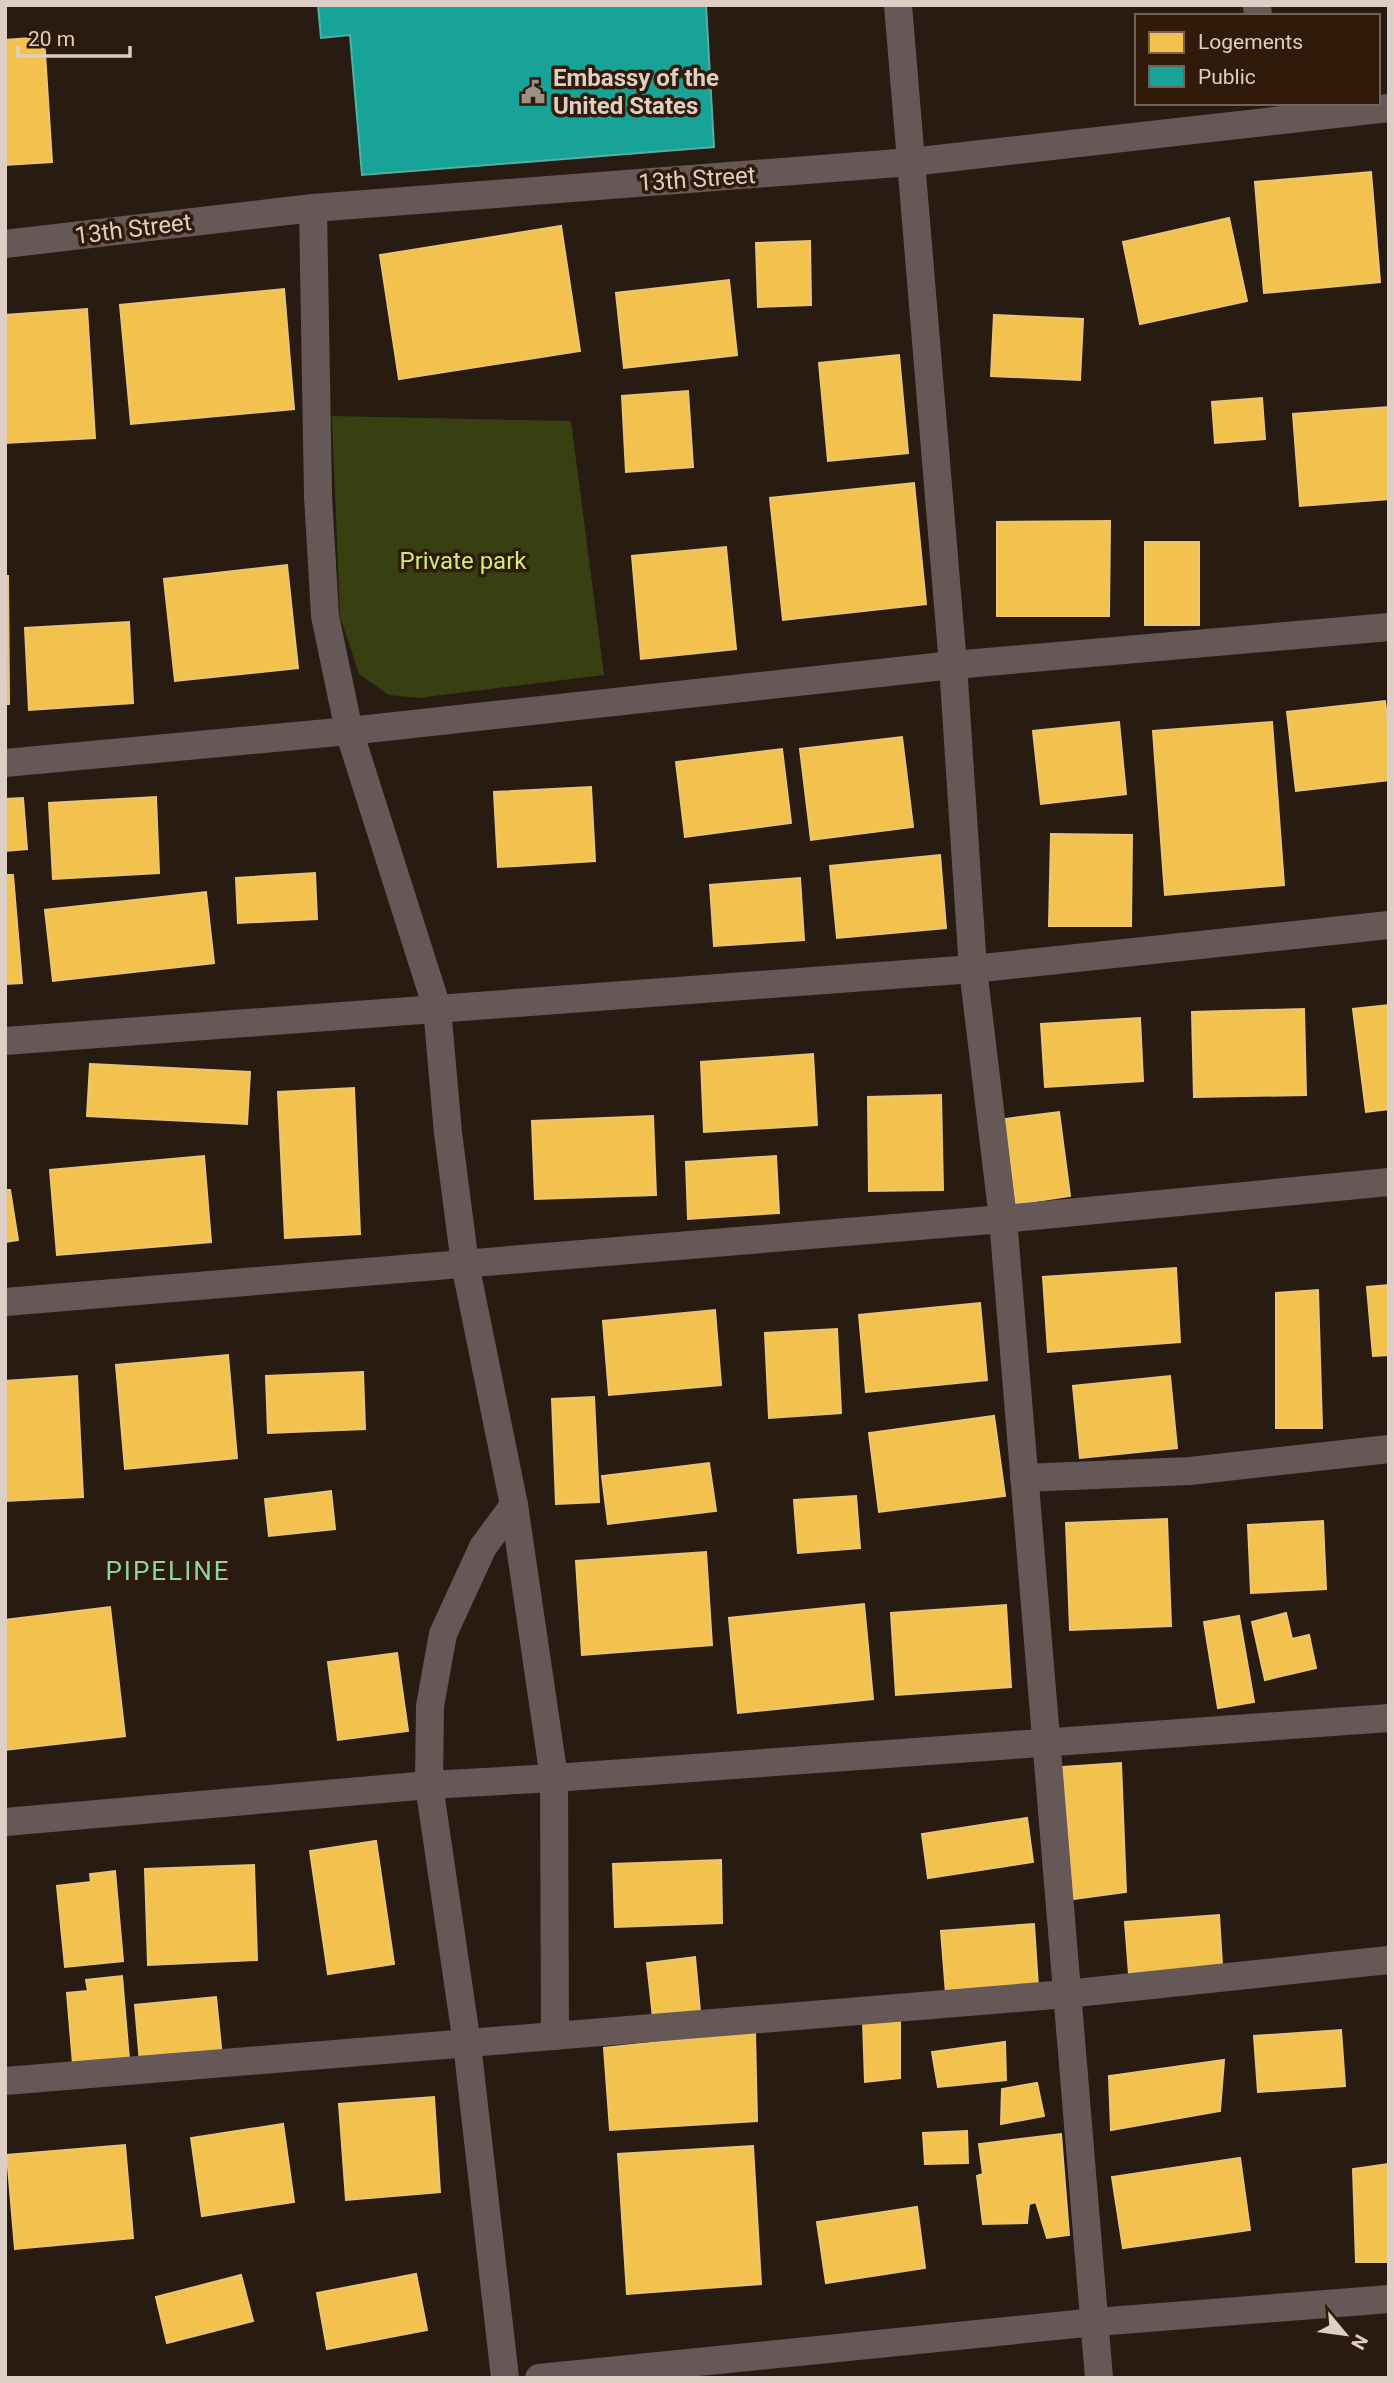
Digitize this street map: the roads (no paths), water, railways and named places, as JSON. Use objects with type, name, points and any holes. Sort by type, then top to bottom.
[{"type":"street","points":[[898,5],[953,665],[973,969],[1003,1219],[1099,2378]]},
{"type":"street","name":"13th Street","points":[[5,244],[313,208],[911,162],[1264,113],[1389,108]]},
{"type":"street","points":[[313,208],[318,496],[325,616],[349,731],[437,1008],[448,1133],[464,1264],[514,1505],[554,1779],[555,2036]]},
{"type":"street","points":[[5,763],[349,731],[953,665],[1389,627]]},
{"type":"street","points":[[5,1041],[973,969],[1389,925]]},
{"type":"street","points":[[5,1302],[1003,1219],[1389,1182]]},
{"type":"street","points":[[1024,1478],[1190,1471],[1389,1449]]},
{"type":"street","points":[[505,2378],[467,2044],[429,1785],[430,1706],[443,1634],[483,1547],[514,1505]]},
{"type":"street","points":[[5,1822],[429,1785],[554,1779],[1389,1718]]},
{"type":"street","points":[[5,2081],[1066,1994],[1389,1960]]},
{"type":"street","points":[[539,2378],[1096,2322],[1389,2299]]},
{"type":"place","name":"Embassy of the United States","points":[[533,92]]},
{"type":"district","name":"PIPELINE","points":[[168,1571]]},
{"type":"park label","name":"Private park","points":[[463,561]]}]
